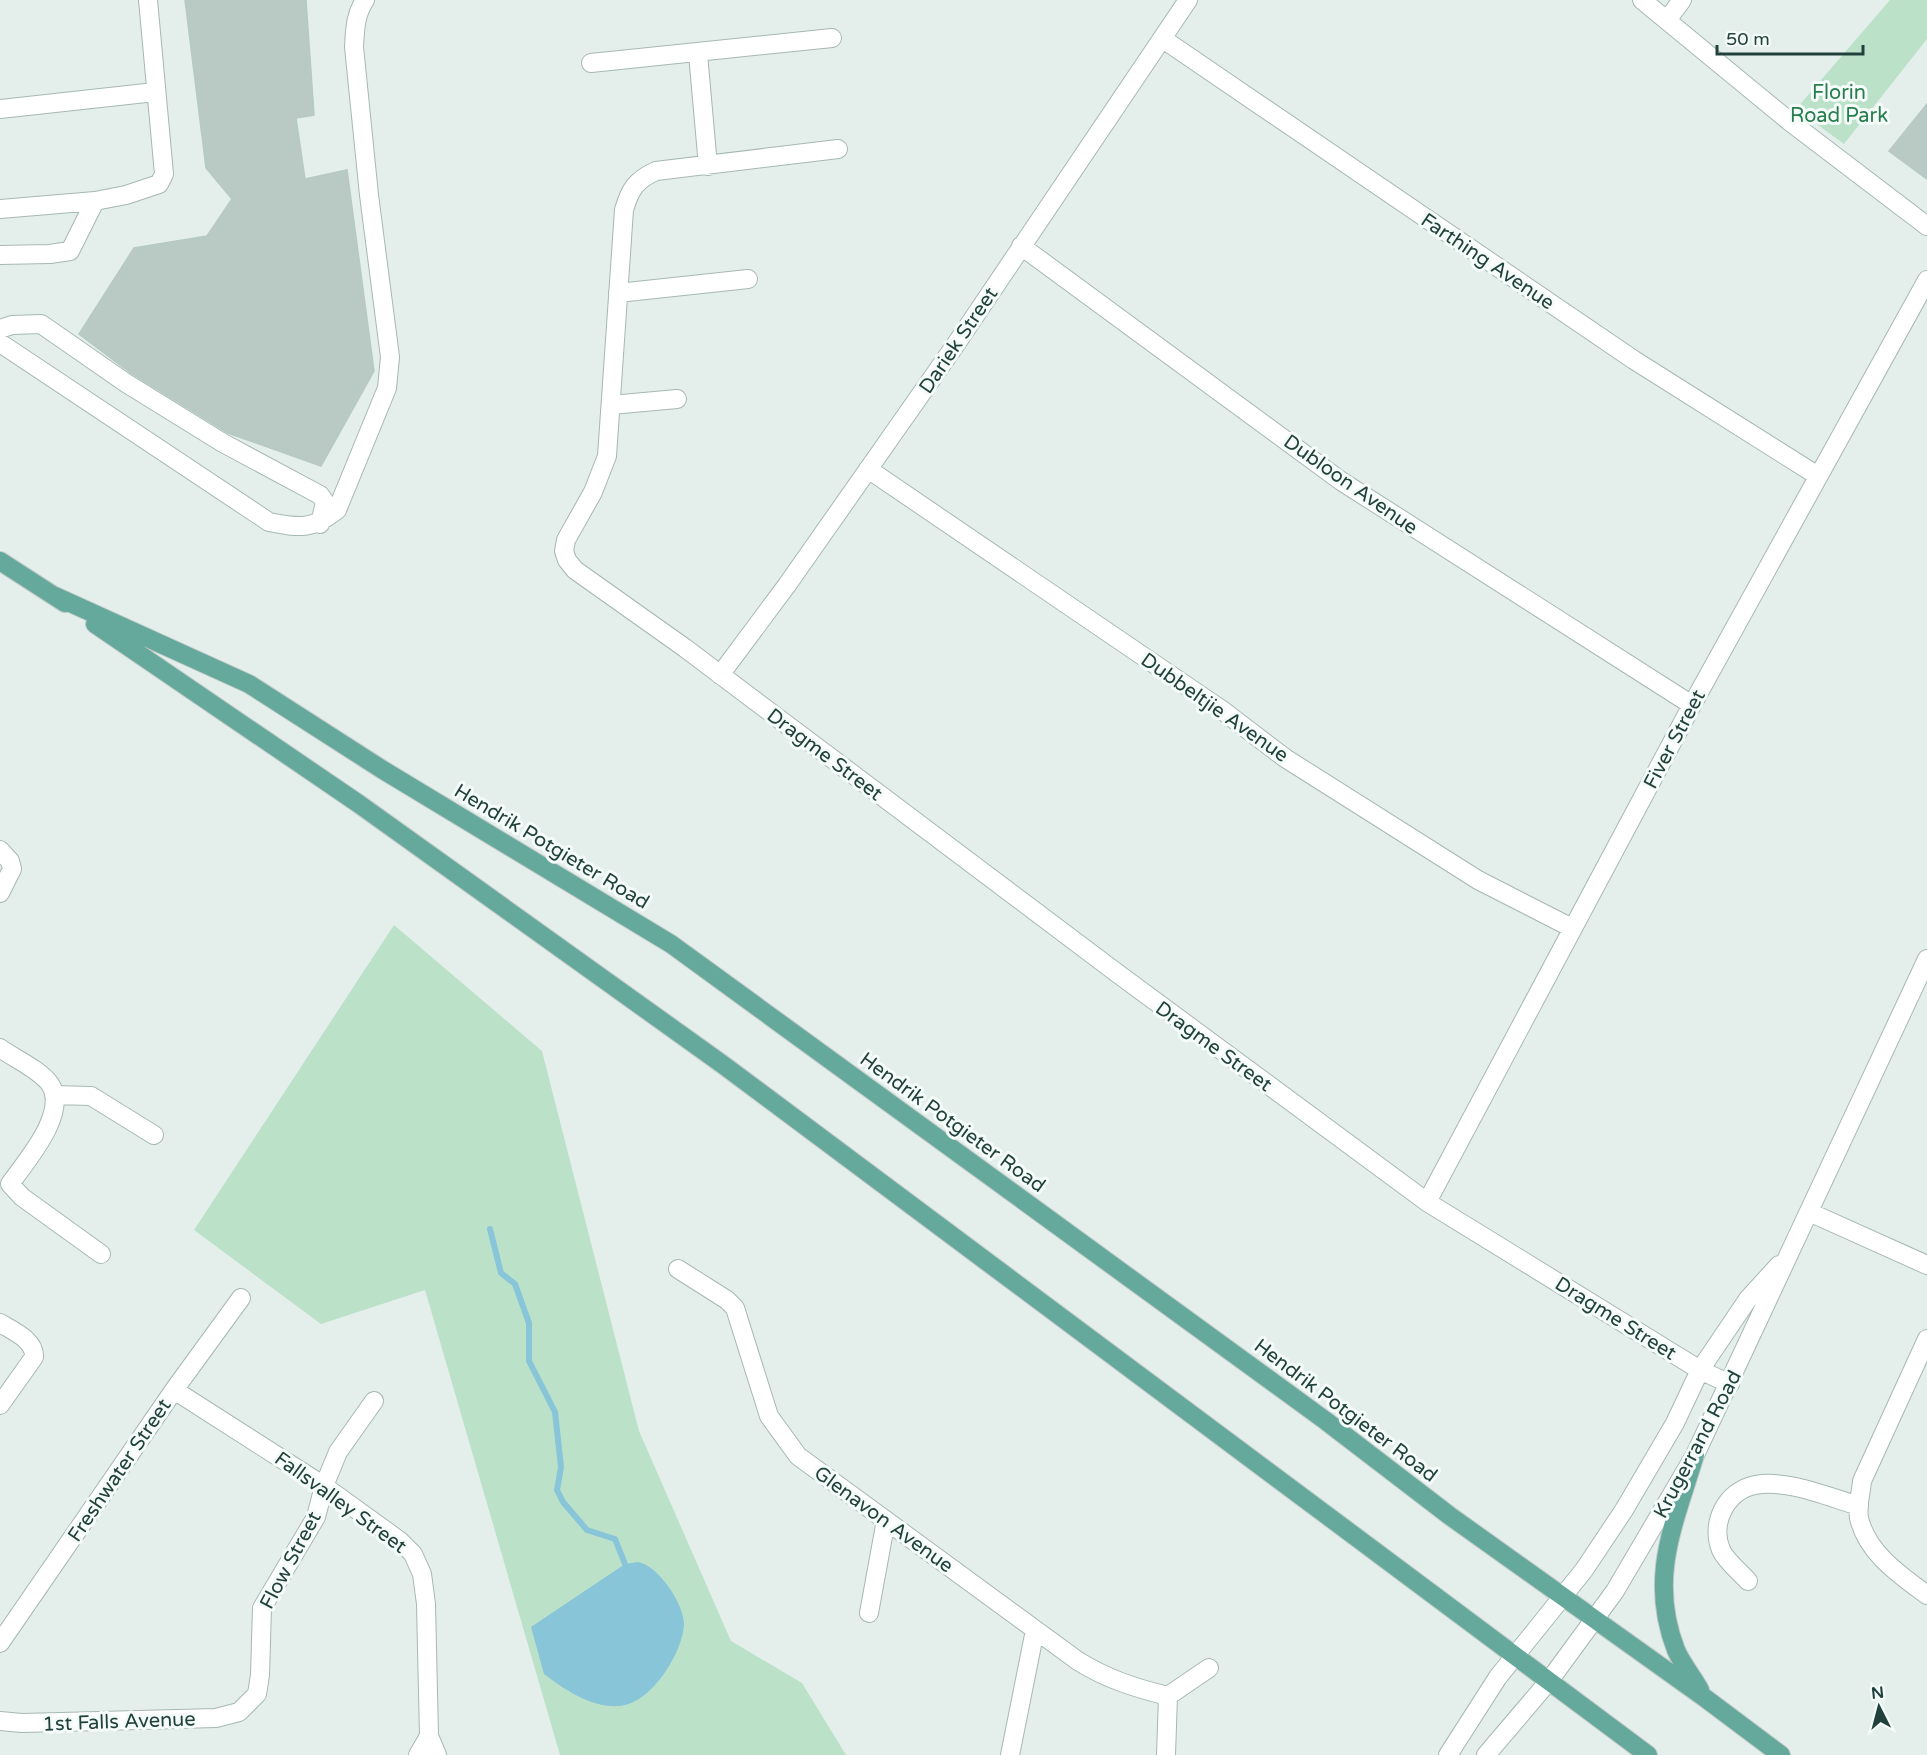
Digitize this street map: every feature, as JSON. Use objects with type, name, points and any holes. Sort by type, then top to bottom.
[{"type":"main road","name":"Hendrik Potgieter Road","points":[[0,561],[55,596],[359,804],[722,1064],[1648,1755]]},
{"type":"main road","name":"Hendrik Potgieter Road","points":[[55,596],[249,684],[383,770],[671,944],[1316,1414],[1450,1516],[1706,1698],[1781,1755]]},
{"type":"main road","points":[[1695,1455],[1667,1547],[1662,1582],[1667,1621],[1677,1652],[1706,1698]]},
{"type":"street","points":[[0,209],[95,201],[150,189],[159,184],[164,174],[148,0]]},
{"type":"street","points":[[0,343],[269,522],[297,528],[320,524],[337,510],[387,388],[390,357],[369,195],[354,47],[359,9],[365,0]]},
{"type":"street","name":"Dariek Street","points":[[720,675],[868,469],[1188,0]]},
{"type":"street","points":[[1642,0],[1789,121],[1927,226]]},
{"type":"street","points":[[1667,20],[1682,0]]},
{"type":"street","points":[[591,63],[698,54],[832,38]]},
{"type":"street","name":"Farthing Avenue","points":[[1163,39],[1634,360],[1818,476]]},
{"type":"street","points":[[698,54],[708,166]]},
{"type":"street","points":[[0,110],[155,92]]},
{"type":"street","points":[[677,399],[611,405],[624,210],[630,190],[640,178],[656,171],[838,149]]},
{"type":"street","points":[[0,255],[50,254],[70,251],[95,201]]},
{"type":"street","name":"Dubloon Avenue","points":[[1021,246],[1341,481],[1692,705]]},
{"type":"street","points":[[618,293],[748,279]]},
{"type":"street","name":"Fiver Street","points":[[1427,1202],[1692,705],[1927,280]]},
{"type":"street","points":[[0,329],[12,325],[41,324],[126,383],[223,443],[320,495],[325,502],[320,524]]},
{"type":"street","name":"Dragme Street","points":[[611,405],[608,456],[593,492],[566,540],[564,551],[574,570],[720,675],[1427,1202],[1700,1370],[1730,1384]]},
{"type":"street","name":"Dubbeltjie Avenue","points":[[868,469],[1222,710],[1285,758],[1478,880],[1572,928]]},
{"type":"street","points":[[0,850],[10,861],[12,869],[0,893]]},
{"type":"street","name":"Krugerrand Road","points":[[1486,1755],[1549,1681],[1615,1591],[1695,1455],[1927,959]]},
{"type":"street","points":[[0,1048],[42,1077],[50,1085],[54,1095],[52,1118],[42,1138],[5,1181],[22,1197],[101,1254]]},
{"type":"street","points":[[54,1095],[91,1096],[154,1135]]},
{"type":"street","points":[[1809,1212],[1927,1265]]},
{"type":"street","name":"Krugerrand Road","points":[[1448,1755],[1515,1655],[1584,1570],[1624,1510],[1675,1423],[1700,1370],[1748,1299],[1768,1275],[1786,1261]]},
{"type":"street","name":"Glenavon Avenue","points":[[678,1269],[727,1300],[735,1308],[769,1416],[798,1456],[1035,1630],[1104,1677],[1168,1696]]},
{"type":"street","name":"Freshwater Street","points":[[0,1643],[174,1390],[242,1298]]},
{"type":"street","points":[[0,1323],[30,1343],[35,1353],[0,1405]]},
{"type":"street","points":[[1927,1339],[1862,1481],[1859,1506],[1859,1518],[1865,1536],[1879,1556],[1927,1595]]},
{"type":"street","name":"Fallsvalley Street","points":[[174,1390],[324,1486],[400,1541],[413,1554],[422,1574],[427,1623],[429,1736],[438,1755]]},
{"type":"street","name":"Flow Street","points":[[216,1718],[239,1712],[256,1694],[260,1675],[262,1608],[316,1517],[324,1486],[338,1452],[374,1401]]},
{"type":"street","points":[[1748,1581],[1722,1551],[1718,1535],[1720,1512],[1739,1493],[1754,1485],[1786,1486],[1859,1506]]},
{"type":"street","points":[[869,1613],[886,1520]]},
{"type":"street","points":[[1010,1755],[1035,1630]]},
{"type":"street","points":[[1166,1755],[1168,1696],[1209,1668]]},
{"type":"street","name":"1st Falls Avenue","points":[[0,1721],[22,1724],[216,1718]]},
{"type":"street","points":[[418,1755],[429,1736]]},
{"type":"green space","name":"Florin Road Park","points":[[1890,0],[1927,0],[1927,39],[1844,144],[1796,109]]},
{"type":"green space","points":[[394,925],[542,1051],[639,1431],[731,1641],[802,1683],[846,1755],[560,1755],[425,1290],[321,1324],[194,1230]]},
{"type":"water","points":[[638,1562],[654,1570],[662,1578],[680,1607],[684,1625],[678,1650],[663,1676],[642,1697],[619,1706],[589,1701],[570,1692],[544,1674],[531,1627],[625,1564]]},
{"type":"building","points":[[185,0],[306,0],[314,115],[296,118],[305,179],[347,170],[374,371],[321,466],[228,433],[132,374],[79,334],[134,248],[207,236],[232,199],[206,168]]},
{"type":"building","points":[[1927,104],[1927,179],[1889,151]]},
{"type":"waterway","points":[[490,1229],[501,1273],[515,1284],[529,1323],[529,1361],[555,1412],[561,1467],[557,1490],[563,1502],[587,1530],[615,1539],[625,1564]]}]
